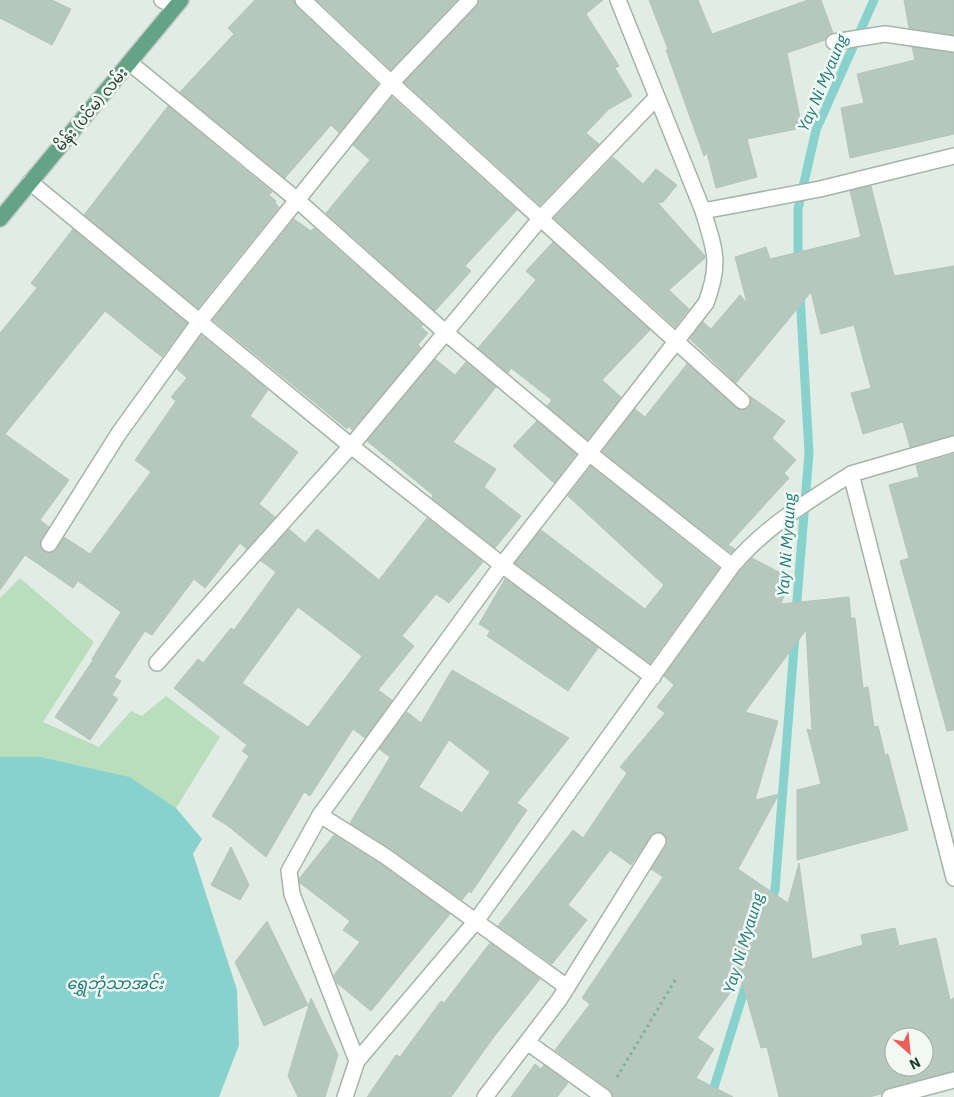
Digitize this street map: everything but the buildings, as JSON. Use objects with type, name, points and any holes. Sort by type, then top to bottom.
[{"type":"main road","name":"မိန်း (ပင်မ) လမ်း","points":[[0,219],[178,3]]},
{"type":"street","points":[[162,0],[178,3]]},
{"type":"street","points":[[303,0],[391,83],[742,402]]},
{"type":"street","points":[[49,544],[119,433],[200,321],[391,83],[470,0]]},
{"type":"street","points":[[357,1061],[292,894],[288,871],[320,814],[502,565],[675,340],[706,303],[715,280],[716,255],[703,211],[618,0]]},
{"type":"street","points":[[834,42],[885,34],[954,44]]},
{"type":"street","points":[[130,63],[296,200],[446,333],[732,566]]},
{"type":"street","points":[[157,664],[351,446],[540,219],[657,97]]},
{"type":"street","points":[[703,211],[820,189],[954,156]]},
{"type":"street","points":[[30,182],[351,446],[502,565],[653,678]]},
{"type":"street","points":[[345,1097],[357,1061],[476,921],[732,566],[752,543],[777,522],[851,474],[954,444]]},
{"type":"street","points":[[851,474],[954,878]]},
{"type":"street","points":[[320,814],[385,856],[567,987]]},
{"type":"street","points":[[485,1097],[567,987],[658,841]]},
{"type":"street","points":[[527,1042],[604,1097]]},
{"type":"street","points":[[890,1097],[954,1080]]},
{"type":"path","points":[[615,1080],[677,978]]},
{"type":"green space","points":[[20,578],[94,642],[43,722],[99,747],[131,711],[142,716],[166,696],[220,737],[176,808],[130,777],[41,757],[0,757],[0,598]]},
{"type":"water","name":"ရွှေဘုံသာအင်း","points":[[0,757],[41,757],[130,777],[176,808],[202,839],[193,854],[237,990],[239,1045],[219,1097],[0,1097]]},
{"type":"waterway","name":"Yay Ni Myaung","points":[[798,263],[798,209],[816,130],[874,0]]},
{"type":"waterway","name":"Yay Ni Myaung","points":[[796,612],[809,453],[800,294]]},
{"type":"waterway","name":"Yay Ni Myaung","points":[[771,903],[775,890],[795,635]]},
{"type":"waterway","name":"Yay Ni Myaung","points":[[711,1097],[748,978]]}]
